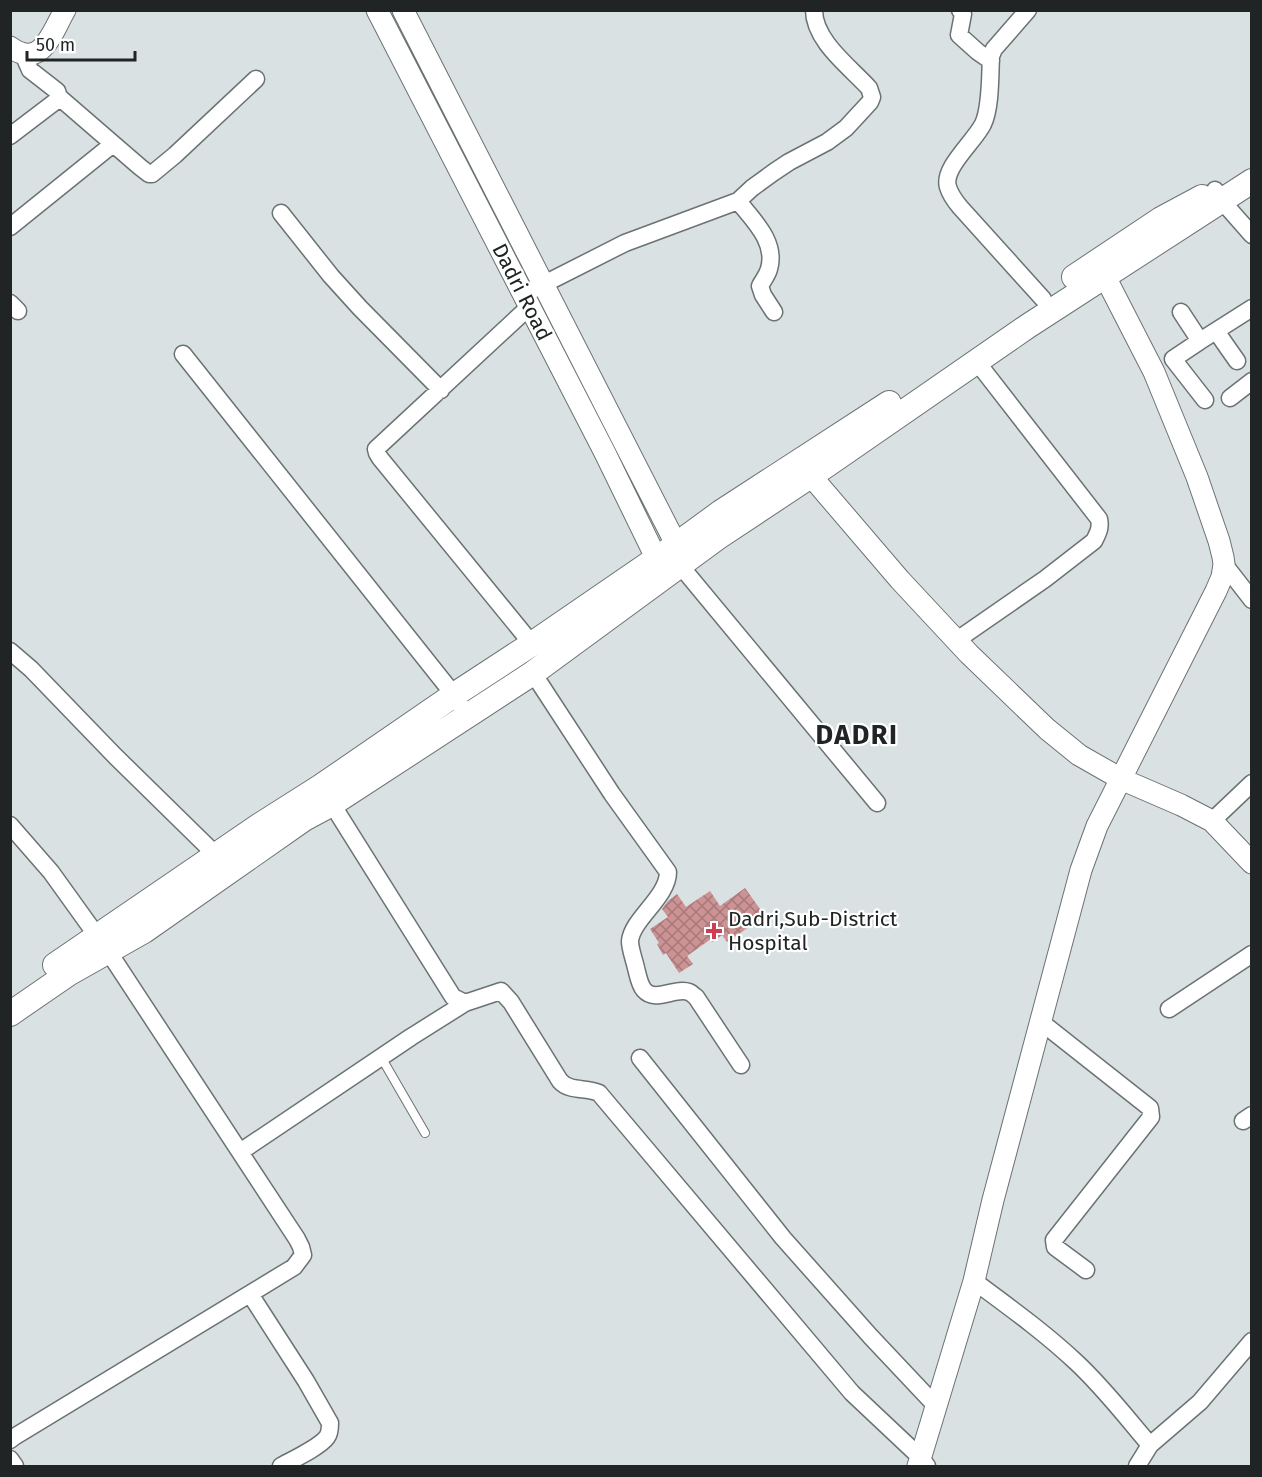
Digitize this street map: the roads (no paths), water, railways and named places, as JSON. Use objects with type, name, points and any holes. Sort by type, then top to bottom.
[{"type":"main road","points":[[1218,196],[1251,165]]},
{"type":"main road","points":[[10,995],[103,944],[144,931],[304,819],[332,804],[533,673],[672,559],[729,506],[950,363],[998,327],[1043,299],[1100,269],[1218,196],[1251,181]]},
{"type":"main road","points":[[10,1014],[68,974],[216,855],[532,644],[672,559],[717,537],[811,476],[976,362],[1100,269]]},
{"type":"street","points":[[17,50],[32,54],[43,48],[64,10]]},
{"type":"street","name":"Dadri Road","points":[[377,10],[630,504],[672,559]]},
{"type":"street","name":"Dadri Road","points":[[402,10],[543,284],[672,559]]},
{"type":"street","points":[[532,644],[376,453],[376,449],[441,390],[543,284],[625,243],[738,201],[781,167],[827,142],[853,122],[870,102],[872,97],[869,88],[835,53],[818,30],[814,10]]},
{"type":"street","points":[[960,10],[963,14],[959,35],[991,61]]},
{"type":"street","points":[[1028,10],[994,49],[983,124],[949,174],[947,186],[960,207],[1043,299]]},
{"type":"street","points":[[400,55],[421,44]]},
{"type":"street","points":[[17,50],[30,70],[57,91],[59,97],[146,172],[152,174],[256,80]]},
{"type":"street","points":[[10,136],[59,97]]},
{"type":"street","points":[[10,227],[113,144]]},
{"type":"street","points":[[1218,196],[1251,235]]},
{"type":"street","points":[[738,201],[762,232],[769,246],[770,265],[760,286],[774,312]]},
{"type":"street","points":[[281,213],[331,276],[441,390]]},
{"type":"street","points":[[922,1464],[936,1406],[974,1281],[993,1200],[1081,870],[1097,826],[1216,591],[1224,564],[1219,541],[1197,477],[1154,372],[1100,269]]},
{"type":"street","points":[[1205,400],[1173,358],[1251,308]]},
{"type":"street","points":[[1181,312],[1200,341]]},
{"type":"street","points":[[1216,331],[1237,361]]},
{"type":"street","points":[[183,354],[454,695],[467,716]]},
{"type":"street","points":[[957,640],[1045,579],[1094,541],[1101,525],[1099,519],[976,362]]},
{"type":"street","points":[[1230,398],[1251,381]]},
{"type":"street","points":[[811,476],[900,580],[1047,729],[1079,755],[1121,779],[1212,821],[1251,863]]},
{"type":"street","points":[[672,559],[877,804]]},
{"type":"street","points":[[1224,564],[1251,600]]},
{"type":"street","points":[[10,651],[31,669],[216,855]]},
{"type":"street","points":[[533,673],[612,794],[668,872],[666,884],[630,939],[640,983],[650,994],[682,991],[689,992],[696,997],[741,1065]]},
{"type":"street","points":[[1212,821],[1251,783]]},
{"type":"street","points":[[332,804],[453,997],[465,1003]]},
{"type":"street","points":[[10,825],[51,872],[103,944],[297,1239],[302,1247],[303,1255],[294,1268],[10,1440]]},
{"type":"street","points":[[1169,1009],[1251,954]]},
{"type":"street","points":[[240,1152],[465,1003],[501,991],[511,1002],[560,1081],[565,1086],[593,1090],[599,1094],[852,1393],[922,1464]]},
{"type":"street","points":[[1041,1022],[1150,1108],[1152,1112],[1151,1117],[1054,1240],[1055,1247],[1086,1270]]},
{"type":"street","points":[[640,1058],[783,1238],[936,1406]]},
{"type":"street","points":[[974,1281],[1033,1325],[1078,1364],[1100,1386],[1150,1446]]},
{"type":"street","points":[[250,1294],[330,1423],[328,1436],[321,1443],[281,1467]]},
{"type":"street","points":[[1137,1467],[1150,1446],[1200,1402],[1251,1341]]},
{"type":"street","points":[[10,1459],[15,1467]]},
{"type":"lane","points":[[381,1057],[425,1133]]},
{"type":"place","name":"Dadri,Sub-District Hospital","points":[[714,931]]},
{"type":"district","name":"DADRI","points":[[857,735]]}]
